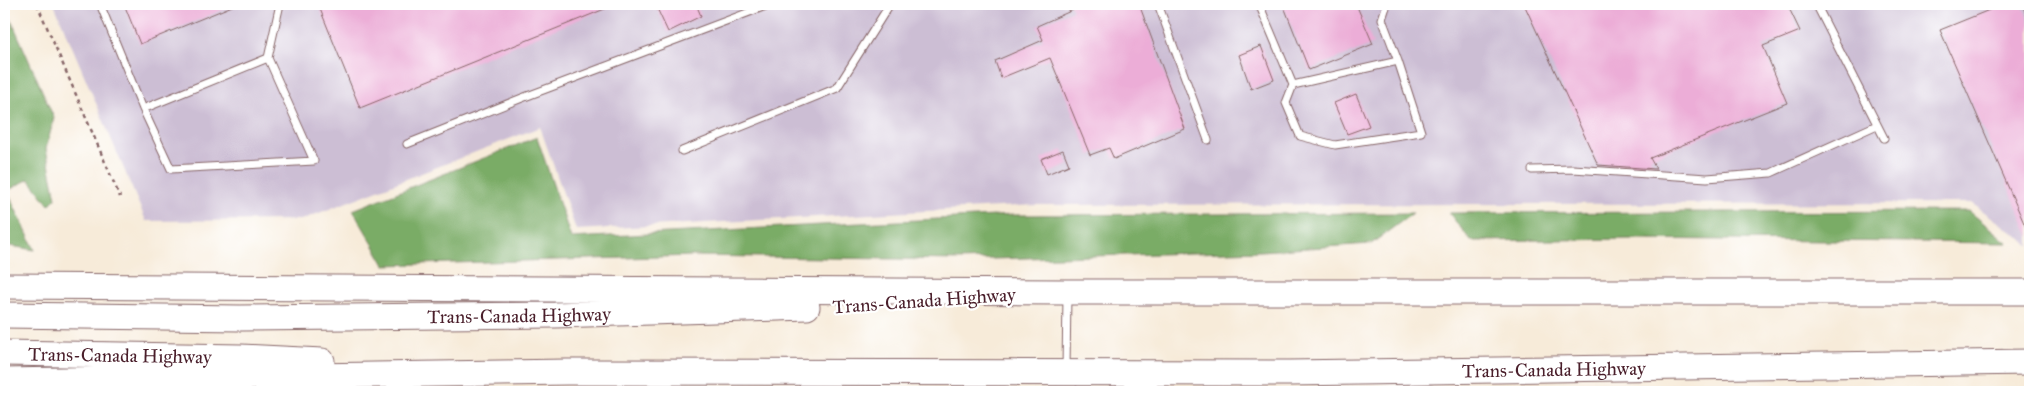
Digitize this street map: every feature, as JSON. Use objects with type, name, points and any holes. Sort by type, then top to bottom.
[{"type":"highway","name":"Trans-Canada Highway","points":[[4,286],[1034,292],[2030,292]]},
{"type":"highway","name":"Trans-Canada Highway","points":[[4,315],[240,318],[555,315],[852,306],[1034,292]]},
{"type":"highway","name":"Trans-Canada Highway","points":[[4,353],[241,357],[567,372]]},
{"type":"highway","name":"Trans-Canada Highway","points":[[4,381],[567,372],[1289,373],[2030,363]]},
{"type":"lane","points":[[100,4],[143,109],[171,170],[314,161],[268,58],[280,4]]},
{"type":"lane","points":[[407,144],[522,98],[771,4]]},
{"type":"lane","points":[[682,152],[837,88],[890,4]]},
{"type":"lane","points":[[1158,4],[1208,140]]},
{"type":"lane","points":[[1260,4],[1293,84],[1286,103],[1300,136],[1335,145],[1421,132],[1382,19],[1387,4]]},
{"type":"lane","points":[[1816,4],[1884,138]]},
{"type":"lane","points":[[143,109],[268,58]]},
{"type":"lane","points":[[1293,84],[1398,61]]},
{"type":"lane","points":[[1532,170],[1573,169],[1707,178],[1771,173],[1877,125]]},
{"type":"lane","points":[[1066,374],[1067,292]]},
{"type":"path","points":[[36,4],[120,197]]},
{"type":"shaded area","points":[[54,4],[2030,4],[2030,245],[1972,203],[1036,205],[576,230],[540,127],[301,220],[146,221]]},
{"type":"green space","points":[[10,17],[54,118],[46,149],[56,198],[49,205],[29,179],[7,191],[35,250],[4,245],[4,71]]},
{"type":"green space","points":[[537,137],[571,238],[1014,215],[1413,213],[1371,244],[1261,251],[959,260],[694,256],[385,265],[353,210]]},
{"type":"green space","points":[[1969,211],[2008,243],[1637,239],[1471,241],[1449,213]]},
{"type":"building","points":[[124,4],[237,4],[140,44]]},
{"type":"building","points":[[318,4],[617,4],[360,108]]},
{"type":"building","points":[[655,4],[696,4],[701,16],[668,32]]},
{"type":"building","points":[[1070,4],[1139,4],[1185,129],[1114,159],[1109,148],[1090,155],[1050,58],[1001,78],[995,61],[1043,40],[1037,26],[1073,10]]},
{"type":"building","points":[[1283,4],[1356,4],[1373,44],[1309,70]]},
{"type":"building","points":[[1524,4],[1787,4],[1800,31],[1763,46],[1787,103],[1650,158],[1656,169],[1598,165]]},
{"type":"building","points":[[2004,4],[2022,4],[2030,24],[2030,237],[1940,30]]},
{"type":"building","points":[[1261,46],[1274,80],[1251,89],[1239,55]]},
{"type":"building","points":[[1356,94],[1369,126],[1347,134],[1334,103]]},
{"type":"building","points":[[1063,150],[1069,165],[1047,174],[1041,159]]}]
